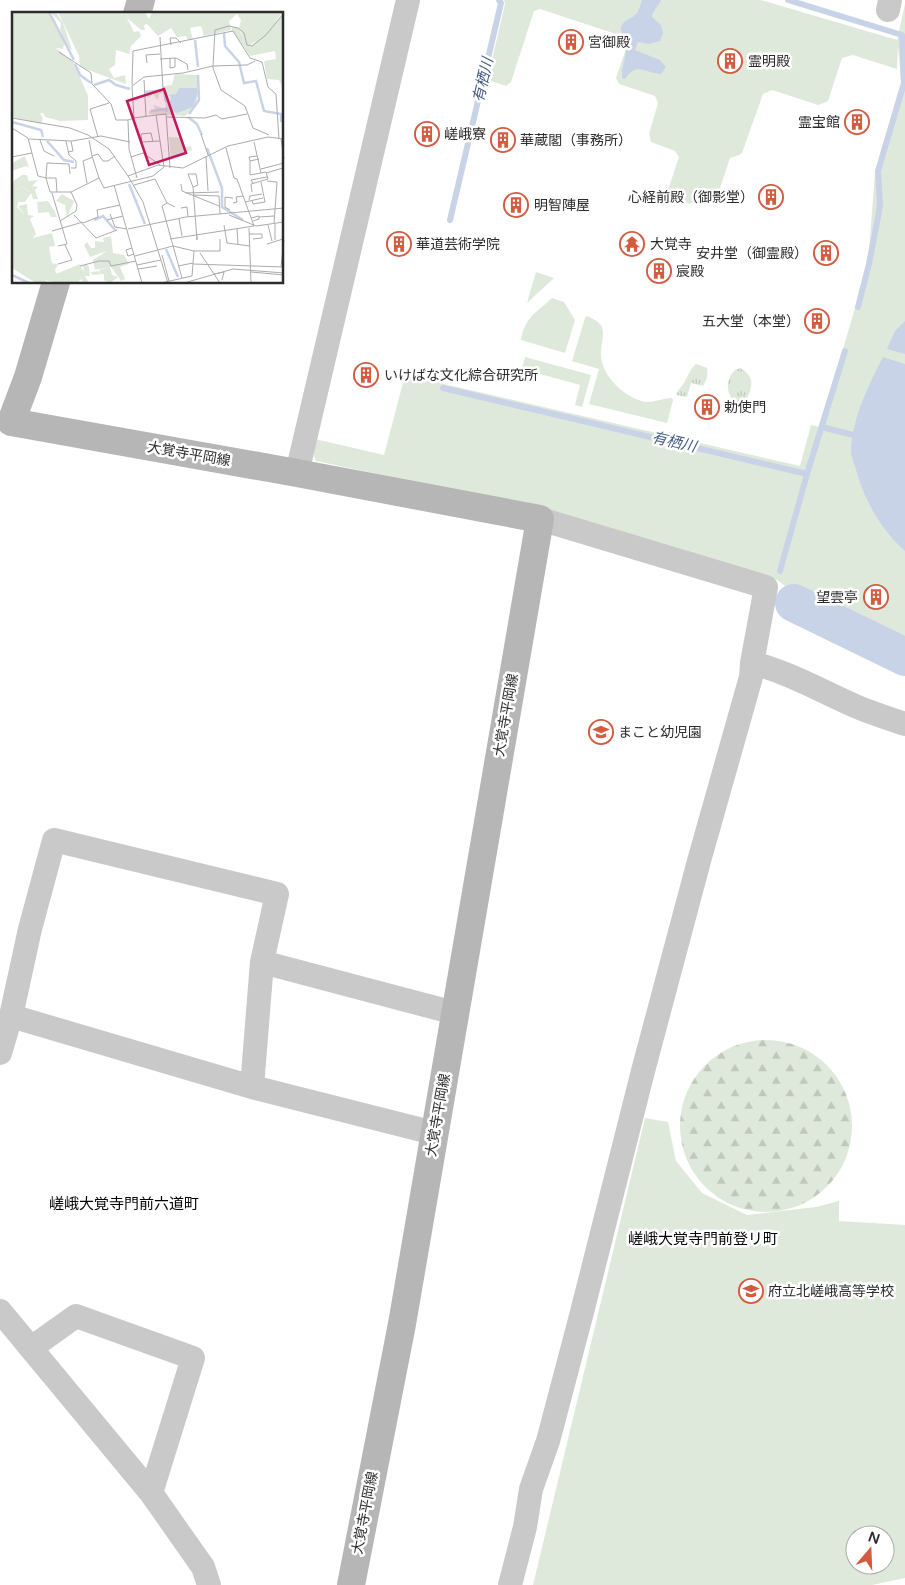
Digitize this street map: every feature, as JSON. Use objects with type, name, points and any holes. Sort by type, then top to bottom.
[{"type":"main road","name":"大覚寺平岡線","points":[[55,284],[28,377],[6,422],[297,473],[540,520],[400,1332],[351,1585]]},
{"type":"street","points":[[297,473],[408,0]]},
{"type":"street","points":[[510,1585],[525,1527],[531,1489],[548,1441],[582,1316],[643,1071],[699,861],[751,678],[766,587],[540,520]]},
{"type":"street","points":[[752,663],[772,669],[855,706],[905,724]]},
{"type":"street","points":[[0,1053],[11,1016],[30,929],[54,840],[277,894],[262,962],[252,1087]]},
{"type":"street","points":[[262,962],[455,1013]]},
{"type":"street","points":[[11,1016],[252,1087],[434,1133]]},
{"type":"street","points":[[0,1311],[151,1493],[202,1567],[209,1585]]},
{"type":"street","points":[[31,1348],[76,1316],[193,1358],[151,1493]]},
{"type":"green space","points":[[504,0],[761,0],[897,40],[905,4],[905,651],[810,605],[777,580],[548,510],[316,461],[312,451],[315,439],[384,455],[405,375],[800,466],[811,425],[820,427],[868,264],[875,173],[901,82],[898,46],[897,69],[853,55],[842,58],[828,101],[818,105],[772,90],[763,94],[742,153],[730,158],[720,188],[715,192],[702,188],[690,204],[669,197],[667,193],[679,157],[675,151],[651,142],[649,134],[658,103],[655,96],[619,84],[616,78],[628,43],[625,37],[540,9],[534,11],[511,82],[506,86],[491,81],[488,77],[505,4]]},
{"type":"green space","points":[[536,272],[554,278],[527,303]]},
{"type":"green space","points":[[552,298],[564,302],[575,320],[565,353],[521,340],[528,321]]},
{"type":"green space","points":[[587,316],[602,327],[602,362],[614,384],[642,401],[650,402],[672,398],[667,423],[589,404],[599,369],[572,361]]},
{"type":"green space","points":[[525,357],[591,375],[582,407],[575,405],[580,385],[522,369]]},
{"type":"green space","points":[[696,364],[707,368],[707,377],[703,386],[691,383],[687,397],[676,395],[691,370]]},
{"type":"green space","points":[[740,368],[746,372],[751,380],[751,389],[744,405],[738,404],[733,400],[728,388],[730,376]]},
{"type":"green space","points":[[774,1040],[791,1043],[807,1050],[821,1059],[833,1071],[849,1101],[852,1126],[851,1143],[846,1159],[833,1181],[821,1193],[791,1209],[758,1212],[741,1209],[725,1202],[711,1193],[699,1181],[683,1151],[680,1118],[683,1101],[690,1085],[699,1071],[711,1059],[741,1043]]},
{"type":"green space","name":"府立北嵯峨高等学校","points":[[645,1118],[668,1122],[676,1161],[702,1193],[747,1215],[816,1207],[839,1201],[839,1221],[905,1225],[905,1578],[872,1585],[533,1585]]},
{"type":"water","points":[[642,0],[661,0],[652,17],[661,25],[663,33],[660,41],[649,44],[638,42],[635,50],[660,60],[666,67],[661,74],[642,69],[633,70],[625,79],[622,78],[622,71],[627,46],[621,27],[636,14]]},
{"type":"water","points":[[905,321],[905,354],[887,349],[895,331]]},
{"type":"water","points":[[883,357],[905,364],[905,551],[880,523],[863,490],[851,453],[854,427],[858,415]]},
{"type":"waterway","name":"有栖川","points":[[450,220],[501,3],[499,0]]},
{"type":"waterway","points":[[788,0],[902,35],[904,83],[878,171],[880,204],[869,264],[858,307]]},
{"type":"waterway","points":[[807,474],[845,351]]},
{"type":"waterway","name":"有栖川","points":[[443,388],[807,474],[780,571]]},
{"type":"waterway","points":[[822,427],[853,435]]},
{"type":"waterway","name":"有栖川","points":[[794,603],[905,657]]},
{"type":"place","name":"宮御殿","points":[[571,42]]},
{"type":"place","name":"霊明殿","points":[[730,61]]},
{"type":"place","name":"霊宝館","points":[[857,122]]},
{"type":"place","name":"嵯峨寮","points":[[427,134]]},
{"type":"place","name":"華蔵閣（事務所）","points":[[503,140]]},
{"type":"place","name":"心経前殿（御影堂）","points":[[771,197]]},
{"type":"place","name":"明智陣屋","points":[[516,205]]},
{"type":"place","name":"華道芸術学院","points":[[399,244]]},
{"type":"place","name":"大覚寺","points":[[632,244]]},
{"type":"place","name":"安井堂（御霊殿）","points":[[826,253]]},
{"type":"place","name":"宸殿","points":[[659,271]]},
{"type":"place","name":"五大堂（本堂）","points":[[817,321]]},
{"type":"place","name":"いけばな文化綜合研究所","points":[[366,375]]},
{"type":"place","name":"勅使門","points":[[707,407]]},
{"type":"place","name":"望雲亭","points":[[876,597]]},
{"type":"place","name":"まこと幼児園","points":[[601,732]]},
{"type":"place","name":"府立北嵯峨高等学校","points":[[751,1291]]},
{"type":"district","name":"嵯峨大覚寺門前六道町","points":[[124,1204]]},
{"type":"district","name":"嵯峨大覚寺門前登リ町","points":[[703,1239]]}]
